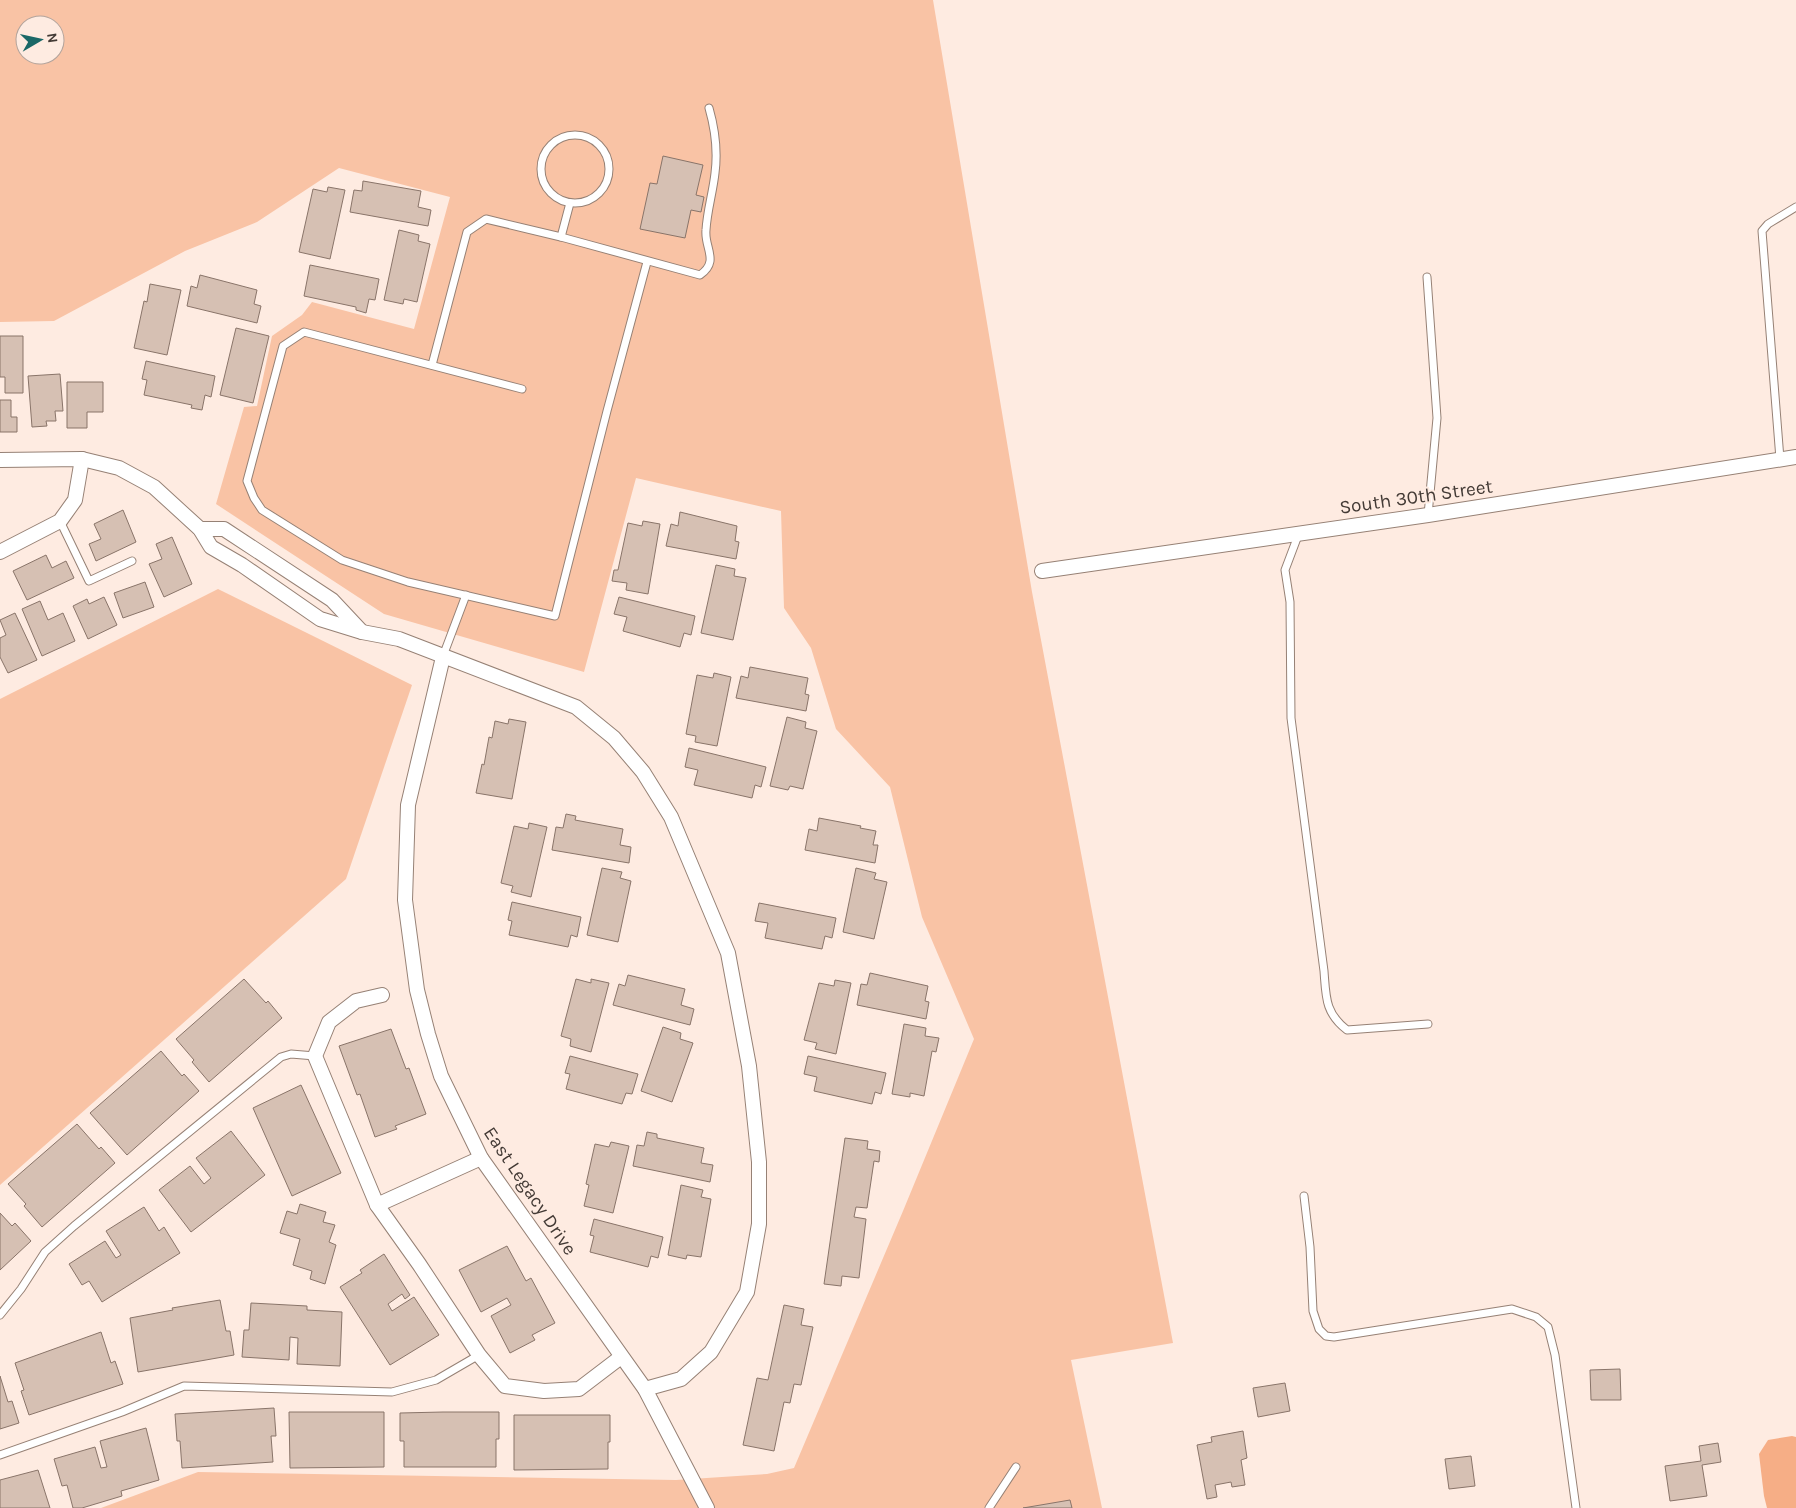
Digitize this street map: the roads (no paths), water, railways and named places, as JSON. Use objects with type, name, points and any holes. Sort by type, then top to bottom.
[{"type":"street","name":"South 30th Street","points":[[1042,571],[1428,515],[1796,457]]},
{"type":"street","points":[[0,460],[82,459],[119,468],[154,487],[200,529],[210,547],[242,565],[320,619],[362,632],[399,639],[576,707],[614,738],[643,772],[671,818],[728,953],[749,1066],[758,1162],[759,1224],[747,1292],[711,1352],[681,1379],[645,1389]]},
{"type":"street","points":[[0,552],[60,521],[75,500],[82,459]]},
{"type":"street","points":[[200,529],[224,529],[289,570],[332,600],[362,632]]},
{"type":"street","points":[[278,590],[289,570]]},
{"type":"street","name":"East Legacy Drive","points":[[443,657],[408,805],[405,900],[417,990],[441,1076],[481,1158],[645,1389],[707,1508]]},
{"type":"street","points":[[382,995],[356,1001],[329,1022],[315,1056],[377,1205],[419,1264],[479,1355],[505,1386],[544,1391],[579,1389],[621,1357]]},
{"type":"street","points":[[377,1205],[481,1158]]},
{"type":"lane","points":[[432,365],[467,232],[486,219],[561,237],[700,276],[710,262],[710,249],[705,233],[717,160],[716,136],[709,108]]},
{"type":"lane","points":[[579,135],[596,143],[603,150],[608,159],[608,179],[597,196],[589,201],[570,204],[560,201],[546,188],[540,169],[546,151],[552,144],[560,138],[579,135]]},
{"type":"lane","points":[[561,237],[570,204]]},
{"type":"lane","points":[[1780,459],[1762,232],[1768,224],[1796,207]]},
{"type":"lane","points":[[522,389],[304,332],[283,346],[247,481],[254,498],[262,510],[342,560],[408,582],[555,616],[647,262]]},
{"type":"lane","points":[[1427,277],[1437,418],[1428,515]]},
{"type":"lane","points":[[60,521],[89,580],[132,561]]},
{"type":"lane","points":[[1299,533],[1285,570],[1290,602],[1290,718],[1324,971],[1326,1001],[1336,1021],[1347,1030],[1428,1024]]},
{"type":"lane","points":[[443,657],[466,595]]},
{"type":"lane","points":[[0,1316],[21,1289],[45,1252],[119,1190],[281,1057],[291,1054],[315,1056]]},
{"type":"lane","points":[[1304,1196],[1310,1247],[1313,1311],[1319,1329],[1326,1336],[1334,1337],[1512,1309],[1536,1317],[1548,1326],[1555,1355],[1576,1508]]},
{"type":"lane","points":[[0,1455],[122,1412],[184,1386],[392,1392],[436,1380],[479,1355]]},
{"type":"lane","points":[[989,1508],[1016,1467]]}]
